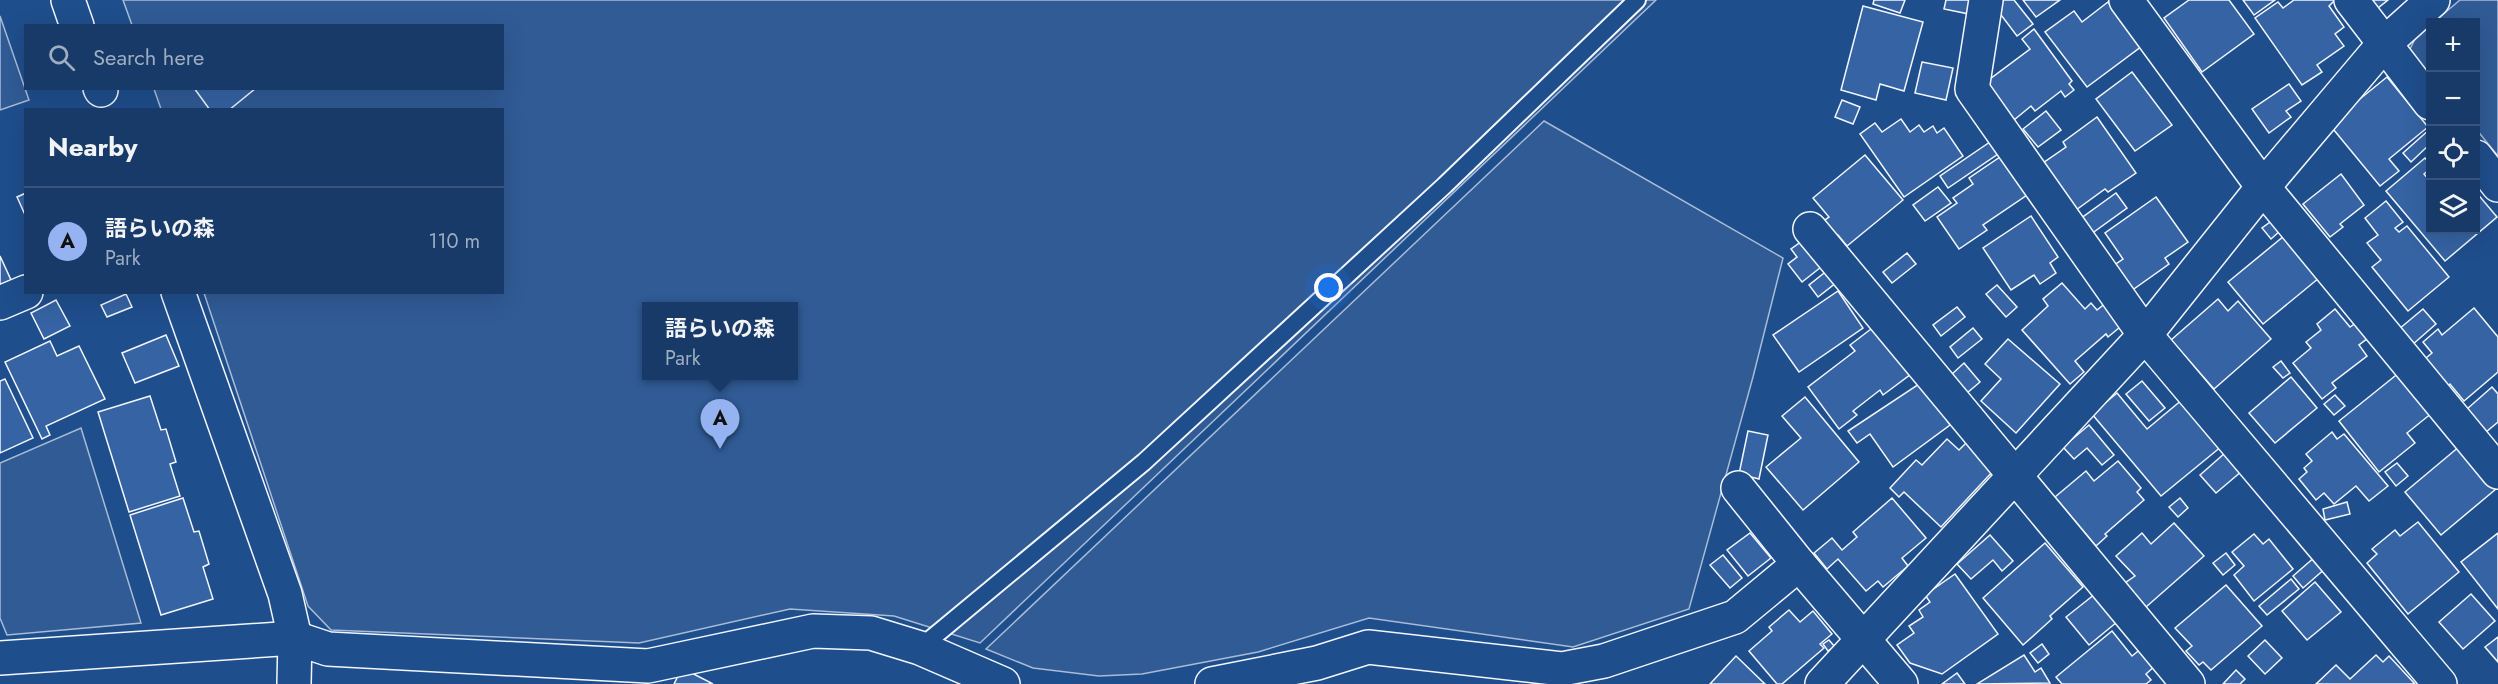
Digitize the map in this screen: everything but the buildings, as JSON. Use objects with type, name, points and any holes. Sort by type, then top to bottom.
[{"type":"street","points":[[68,0],[76,24]]},
{"type":"street","points":[[1986,0],[1972,89],[2145,335],[2440,684]]},
{"type":"street","points":[[2126,0],[2263,187],[2498,472]]},
{"type":"street","points":[[2350,0],[2426,98]]},
{"type":"street","points":[[1822,684],[2145,335],[2263,187],[2383,45],[2433,0]]},
{"type":"street","points":[[2480,163],[2498,185]]},
{"type":"street","points":[[1810,229],[2188,684]]},
{"type":"street","points":[[0,303],[24,293]]},
{"type":"street","points":[[179,294],[285,594],[295,638],[294,684]]},
{"type":"street","points":[[1738,488],[1901,684]]},
{"type":"street","points":[[1212,684],[1315,674],[1368,647],[1560,676],[1735,617],[1799,564]]},
{"type":"street","points":[[0,658],[295,638],[328,649],[653,675],[813,631],[871,633],[920,648],[1003,684]]},
{"type":"lane","points":[[920,648],[1144,462],[1445,185],[1637,0]]},
{"type":"shaded area","points":[[123,0],[1656,0],[980,643],[894,616],[790,609],[639,643],[331,630],[308,606],[204,294],[504,294],[504,108],[161,108],[154,90],[504,90],[504,24],[132,24]]},
{"type":"shaded area","points":[[2460,0],[2498,0],[2498,156],[2480,134],[2480,18],[2439,18]]},
{"type":"shaded area","points":[[0,16],[29,100],[0,110]]},
{"type":"shaded area","points":[[2426,28],[2426,71],[2409,51],[2416,37]]},
{"type":"shaded area","points":[[1544,121],[1783,258],[1753,377],[1689,609],[1573,647],[1369,618],[1258,652],[1142,674],[1099,676],[1033,668],[986,649]]},
{"type":"shaded area","points":[[81,428],[141,623],[7,635],[0,618],[0,463]]},
{"type":"place","name":"語らいの森","points":[[720,449]]}]
